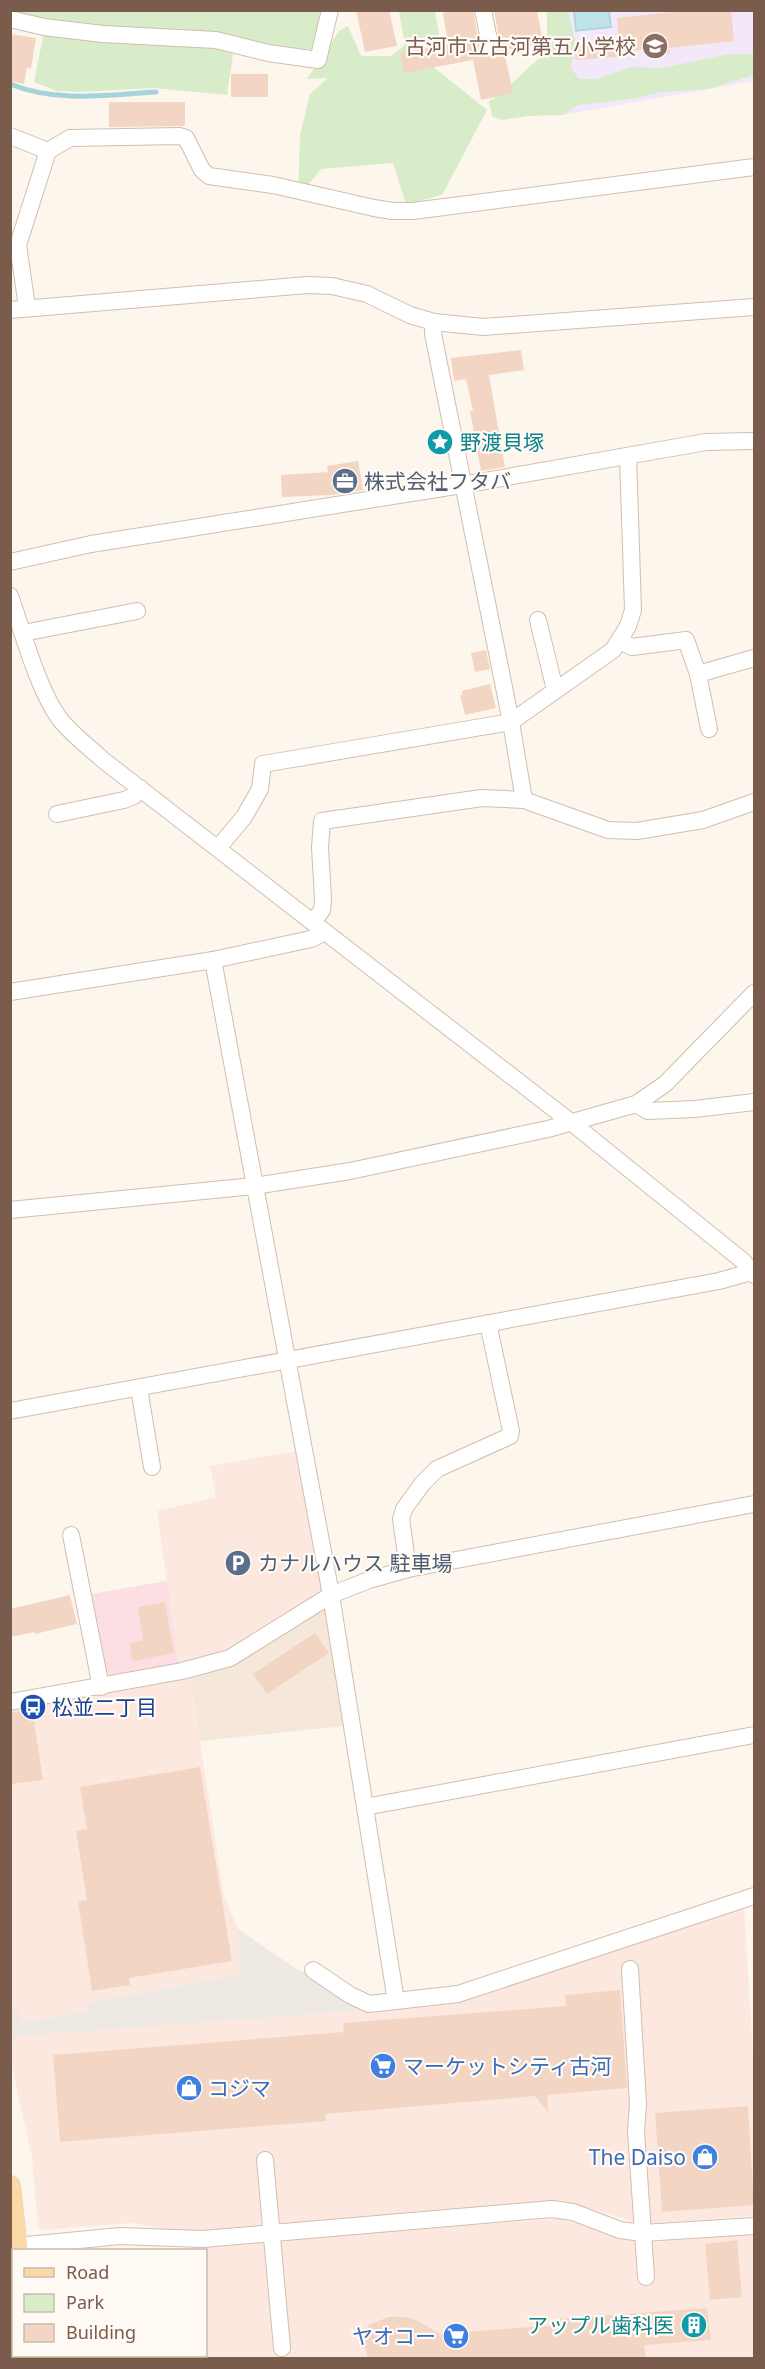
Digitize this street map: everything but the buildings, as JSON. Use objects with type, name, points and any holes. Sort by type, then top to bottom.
[{"type":"main road","points":[[10,2186],[17,2248]]},
{"type":"street","points":[[10,19],[44,27],[103,34],[216,40],[268,53],[318,60],[330,10]]},
{"type":"street","points":[[483,10],[490,45]]},
{"type":"street","points":[[10,136],[48,151]]},
{"type":"street","points":[[754,167],[413,211],[392,211],[273,185],[209,176],[202,171],[186,138],[179,136],[70,138],[48,151],[14,243],[19,308],[308,285],[332,286],[367,294],[410,315],[434,322],[483,327],[754,308]]},
{"type":"street","points":[[434,322],[433,334],[511,722],[524,800]]},
{"type":"street","points":[[10,562],[91,544],[706,442],[754,441]]},
{"type":"street","points":[[218,848],[244,817],[260,789],[263,764],[511,722],[613,650],[628,626],[633,601],[628,456]]},
{"type":"street","points":[[10,596],[46,697],[74,734],[140,788],[572,1123],[743,1261],[754,1273],[10,1411]]},
{"type":"street","points":[[23,633],[137,611]]},
{"type":"street","points":[[538,620],[555,690]]},
{"type":"street","points":[[620,642],[632,647],[686,640],[698,674],[709,729]]},
{"type":"street","points":[[698,674],[754,658]]},
{"type":"street","points":[[57,814],[124,800],[134,796],[140,788]]},
{"type":"street","points":[[10,992],[213,960],[311,939],[319,927],[323,899],[320,847],[322,821],[483,798],[524,800],[608,830],[637,831],[703,820],[754,802]]},
{"type":"street","points":[[213,960],[331,1595],[396,2001]]},
{"type":"street","points":[[10,1210],[254,1186],[350,1171],[572,1123],[636,1104],[651,1096],[672,1078],[754,993]]},
{"type":"street","points":[[636,1104],[648,1111],[754,1101]]},
{"type":"street","points":[[408,1569],[401,1519],[404,1509],[437,1469],[510,1436],[511,1431],[488,1323]]},
{"type":"street","points":[[139,1388],[152,1467]]},
{"type":"street","points":[[10,1702],[182,1671],[230,1658],[331,1595],[369,1580],[408,1569],[754,1504]]},
{"type":"street","points":[[71,1535],[100,1687]]},
{"type":"street","points":[[365,1807],[754,1735]]},
{"type":"street","points":[[313,1970],[350,1995],[369,2004],[458,1994],[748,1898]]},
{"type":"street","points":[[630,1969],[638,2104],[636,2131],[646,2277]]},
{"type":"street","points":[[265,2160],[282,2348]]},
{"type":"street","points":[[17,2248],[120,2236],[188,2240],[552,2210],[573,2212],[620,2230],[643,2234],[754,2226]]},
{"type":"shaded area","name":"古河市立古河第五小学校","points":[[553,11],[754,11],[754,81],[563,115]]},
{"type":"shaded area","name":"カナルハウス 駐車場","points":[[297,1451],[324,1584],[322,1592],[236,1649],[179,1667],[157,1511],[216,1497],[210,1466]]},
{"type":"shaded area","points":[[167,1581],[179,1667],[115,1678],[105,1671],[91,1594]]},
{"type":"shaded area","points":[[325,1607],[345,1726],[200,1741],[190,1677]]},
{"type":"shaded area","points":[[190,1677],[224,1896],[238,1929],[241,1974],[86,2003],[87,2012],[21,2022],[18,2007],[11,2008],[11,1709]]},
{"type":"shaded area","name":"マーケットシティ古河","points":[[744,1907],[754,2070],[754,2216],[643,2224],[573,2204],[194,2231],[174,2231],[131,2223],[43,2230],[38,2226],[32,2157],[11,2062],[10,2037],[368,2010]]},
{"type":"shaded area","points":[[238,1929],[295,1968],[313,1976],[368,2010],[11,2037],[11,2008],[18,2007],[21,2022],[86,2012],[86,2003],[241,1974]]},
{"type":"shaded area","points":[[559,2218],[626,2239],[658,2242],[754,2233],[754,2358],[45,2358],[207,2357],[207,2249],[160,2249]]},
{"type":"green space","points":[[11,10],[325,11],[315,49],[292,51],[212,31],[202,33],[86,26],[11,14]]},
{"type":"green space","points":[[399,11],[435,11],[440,39],[406,45],[487,110],[442,195],[406,204],[393,163],[321,169],[298,197],[300,135],[310,94],[328,78],[307,79],[339,31],[348,26],[361,56],[391,56],[405,45]]},
{"type":"green space","points":[[547,11],[568,11],[576,45],[571,68],[579,79],[597,79],[631,67],[663,68],[728,54],[754,54],[754,75],[709,89],[661,92],[631,99],[578,105],[563,115],[502,120],[492,116],[489,101],[547,54]]},
{"type":"green space","points":[[44,32],[217,47],[233,54],[227,95],[154,88],[57,91],[34,82]]},
{"type":"water","points":[[574,11],[609,11],[611,27],[576,31]]},
{"type":"waterway","points":[[10,84],[45,94],[64,96],[156,92]]},
{"type":"place","name":"古河市立古河第五小学校","points":[[655,46]]},
{"type":"place","name":"野渡貝塚","points":[[440,442]]},
{"type":"place","name":"株式会社フタバ","points":[[345,481]]},
{"type":"place","name":"カナルハウス 駐車場","points":[[238,1563]]},
{"type":"place","name":"松並二丁目","points":[[33,1707]]},
{"type":"place","name":"マーケットシティ古河","points":[[383,2066]]},
{"type":"place","name":"コジマ","points":[[189,2088]]},
{"type":"place","name":"The Daiso","points":[[705,2157]]},
{"type":"place","name":"アップル歯科医","points":[[694,2325]]},
{"type":"place","name":"ヤオコー","points":[[456,2336]]}]
